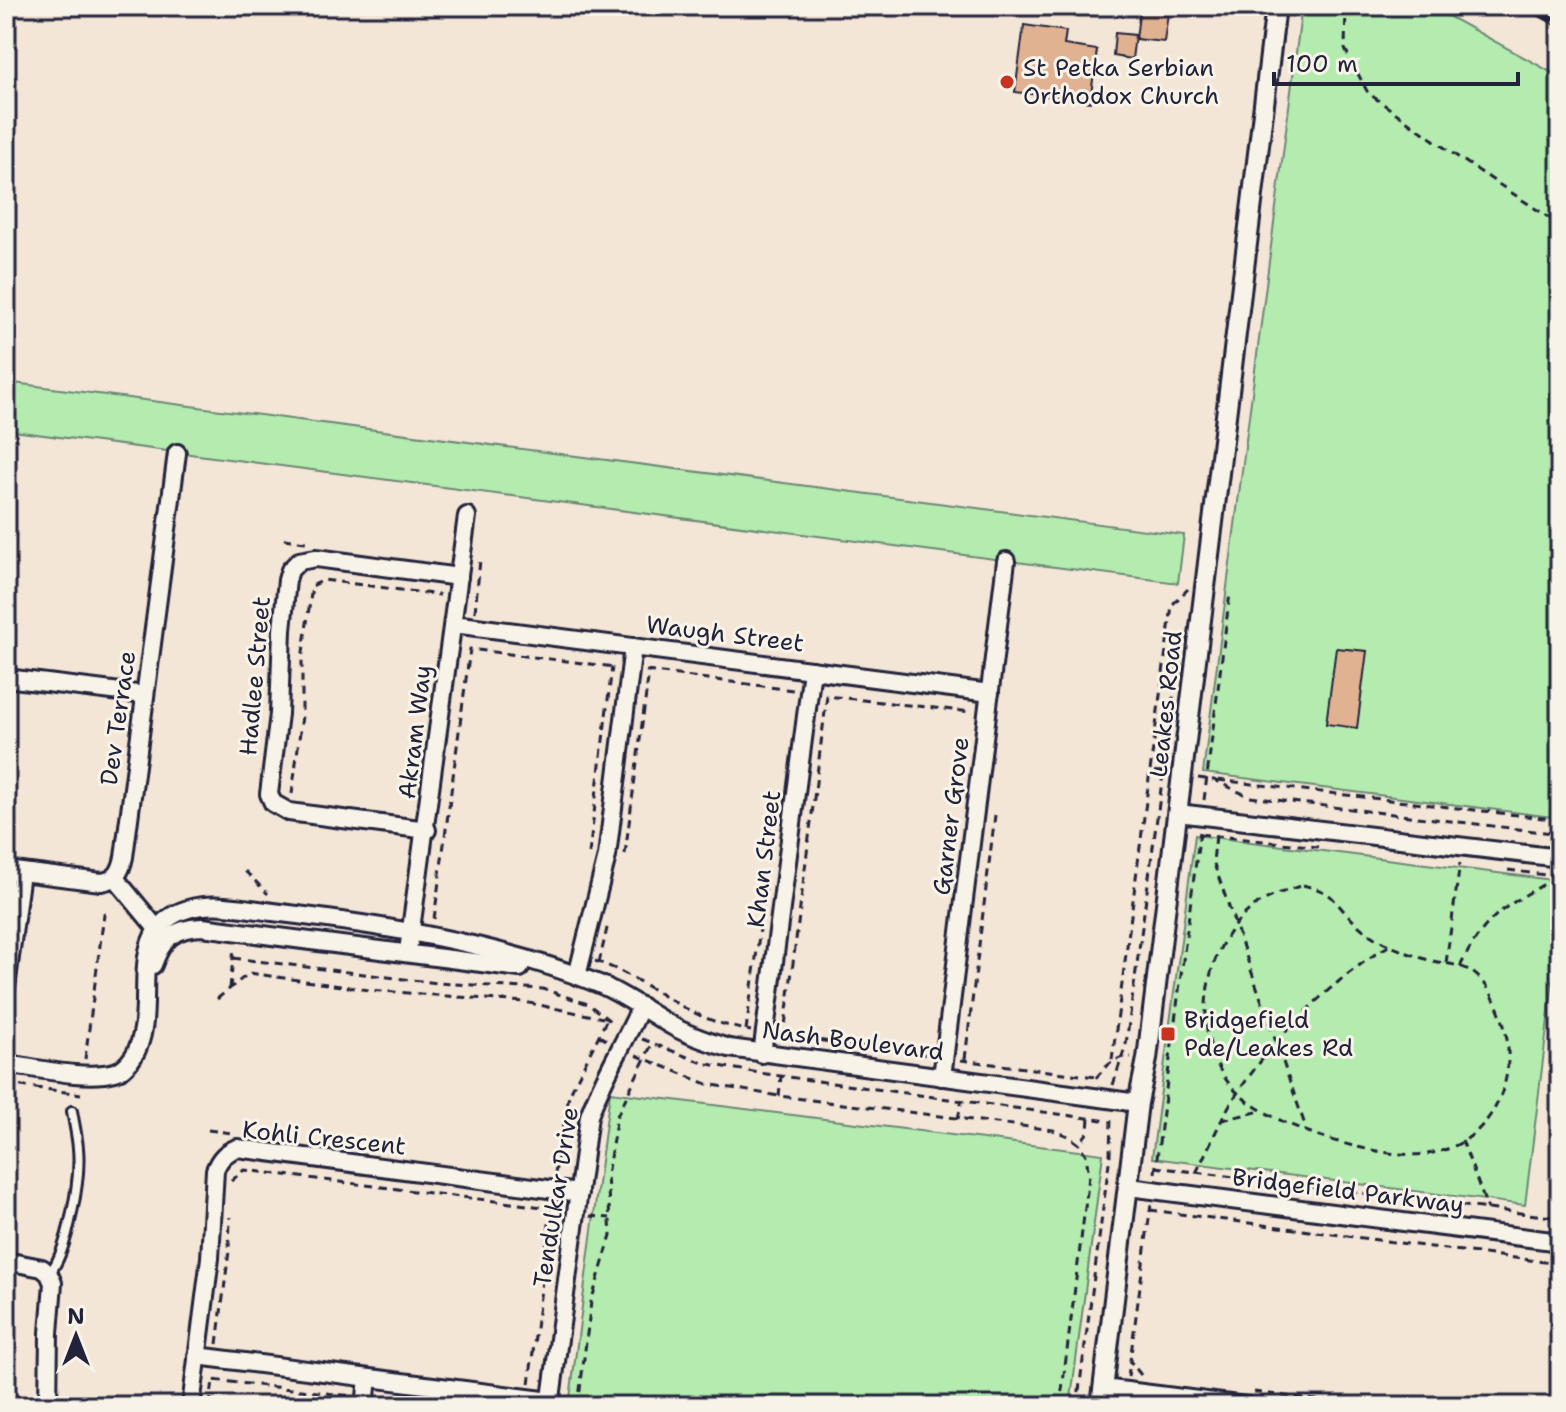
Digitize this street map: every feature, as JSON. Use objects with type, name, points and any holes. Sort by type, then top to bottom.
[{"type":"street","name":"Leakes Road","points":[[1102,1397],[1138,1103],[1147,1059],[1184,776],[1198,628],[1276,6]]},
{"type":"street","name":"Dev Terrace","points":[[115,878],[124,857],[177,453]]},
{"type":"street","name":"Akram Way","points":[[408,954],[467,516]]},
{"type":"street","name":"Hadlee Street","points":[[427,830],[289,812],[273,803],[269,794],[279,714],[287,580],[290,570],[299,561],[316,558],[459,577]]},
{"type":"street","name":"Garner Grove","points":[[942,1077],[1006,561]]},
{"type":"street","name":"Waugh Street","points":[[453,624],[990,693]]},
{"type":"street","points":[[577,976],[607,856],[633,647]]},
{"type":"street","name":"Khan Street","points":[[762,1054],[812,670]]},
{"type":"street","points":[[6,678],[145,695]]},
{"type":"street","points":[[1178,813],[1560,858]]},
{"type":"street","points":[[6,988],[13,871],[91,882],[115,878],[161,934],[147,950],[140,1042],[126,1066],[117,1072],[63,1072],[6,1064]]},
{"type":"street","name":"Nash Boulevard","points":[[577,976],[222,928],[186,928],[161,934],[166,920],[190,908],[224,906],[411,933],[496,952],[577,976],[641,1006],[676,1028],[729,1048],[1138,1103]]},
{"type":"street","name":"Tendulkar Drive","points":[[550,1404],[589,1116],[596,1095],[641,1006]]},
{"type":"street","name":"Kohli Crescent","points":[[191,1406],[210,1258],[215,1170],[227,1152],[237,1148],[579,1193]]},
{"type":"street","name":"Bridgefield Parkway","points":[[1129,1187],[1560,1242]]},
{"type":"street","points":[[6,1261],[32,1264],[49,1274],[54,1292],[49,1333],[48,1406]]},
{"type":"street","points":[[197,1356],[550,1404]]},
{"type":"street","points":[[365,1402],[368,1378]]},
{"type":"street","points":[[1102,1397],[1249,1399]]},
{"type":"lane","points":[[49,1274],[65,1247],[79,1164],[72,1111]]},
{"type":"path","points":[[1346,6],[1345,49],[1368,93],[1560,225]]},
{"type":"path","points":[[434,919],[480,560]]},
{"type":"path","points":[[292,799],[302,716],[302,660],[312,586],[324,580],[440,595]]},
{"type":"path","points":[[1112,1062],[1172,605],[1188,589]]},
{"type":"path","points":[[1143,1377],[1130,1361],[1230,593]]},
{"type":"path","points":[[470,649],[793,690]]},
{"type":"path","points":[[588,865],[612,667]]},
{"type":"path","points":[[779,1096],[827,696],[973,713]]},
{"type":"path","points":[[1150,771],[1163,772]]},
{"type":"path","points":[[1077,1406],[1110,1155],[1111,1099],[1124,1056],[1163,774],[1560,820]]},
{"type":"path","points":[[1214,780],[1250,797],[1560,834]]},
{"type":"path","points":[[958,1119],[995,815]]},
{"type":"path","points":[[1216,836],[1213,861],[1307,1129]]},
{"type":"path","points":[[1446,963],[1460,863]]},
{"type":"path","points":[[245,871],[272,898]]},
{"type":"path","points":[[1460,967],[1480,930],[1499,910],[1557,877]]},
{"type":"path","points":[[1303,885],[1329,894],[1375,938],[1425,959],[1476,974],[1495,1000],[1510,1052],[1505,1084],[1492,1116],[1444,1151],[1409,1156],[1362,1150],[1262,1110],[1238,1094],[1217,1063],[1205,1029],[1211,976],[1222,943],[1236,926],[1244,915],[1275,894],[1303,885]]},
{"type":"path","points":[[73,1057],[86,1059],[105,907]]},
{"type":"path","points":[[414,913],[446,922]]},
{"type":"path","points":[[1196,1173],[1222,1120],[1266,1054],[1331,988],[1367,959],[1392,945]]},
{"type":"path","points":[[582,957],[643,981],[701,1016],[726,1026],[765,1034],[1096,1077]]},
{"type":"path","points":[[230,988],[233,958],[437,983],[543,989],[588,1004],[607,1019]]},
{"type":"path","points":[[217,999],[249,973],[369,990],[524,1002],[607,1019]]},
{"type":"path","points":[[527,1399],[553,1190],[569,1095],[607,1019]]},
{"type":"path","points":[[599,1036],[645,1060],[707,1084],[779,1096],[1053,1130],[1079,1144],[1086,1155],[1089,1176],[1060,1406]]},
{"type":"path","points":[[578,1406],[591,1302],[611,1236],[607,1175],[617,1116],[652,1044],[703,1063],[1110,1121]]},
{"type":"path","points":[[1093,1097],[1096,1077],[1124,1056],[1170,1062]]},
{"type":"path","points":[[6,1084],[81,1094]]},
{"type":"path","points":[[1222,1120],[1262,1110]]},
{"type":"path","points":[[1079,1144],[1088,1132]]},
{"type":"path","points":[[1462,1140],[1488,1210]]},
{"type":"path","points":[[1155,1167],[1560,1218]]},
{"type":"path","points":[[231,1181],[244,1170],[551,1208]]},
{"type":"path","points":[[210,1406],[229,1251],[230,1209]]},
{"type":"path","points":[[1150,1210],[1560,1264]]},
{"type":"path","points":[[213,1380],[365,1402],[384,1400],[439,1406]]},
{"type":"path","points":[[1249,1399],[1362,1406]]},
{"type":"path","points":[[384,1400],[384,1406]]},
{"type":"green space","points":[[1302,6],[1430,6],[1560,77],[1560,818],[1203,773]]},
{"type":"green space","points":[[6,382],[1184,535],[1178,583],[6,430]]},
{"type":"green space","points":[[1195,835],[1560,881],[1560,923],[1525,1205],[1152,1158]]},
{"type":"green space","points":[[610,1092],[1103,1154],[1070,1406],[569,1406]]},
{"type":"building","points":[[1140,6],[1169,6],[1164,42],[1136,39]]},
{"type":"building","points":[[1024,25],[1066,31],[1064,45],[1097,50],[1090,102],[1015,92]]},
{"type":"building","points":[[1115,33],[1135,35],[1132,59],[1113,56]]},
{"type":"building","points":[[1336,648],[1367,651],[1357,728],[1326,724]]},
{"type":"railway","points":[[1527,6],[1560,24]]},
{"type":"place","name":"St Petka Serbian Orthodox Church","points":[[1007,82]]},
{"type":"place","name":"Bridgefield Pde/Leakes Rd","points":[[1168,1034]]}]
